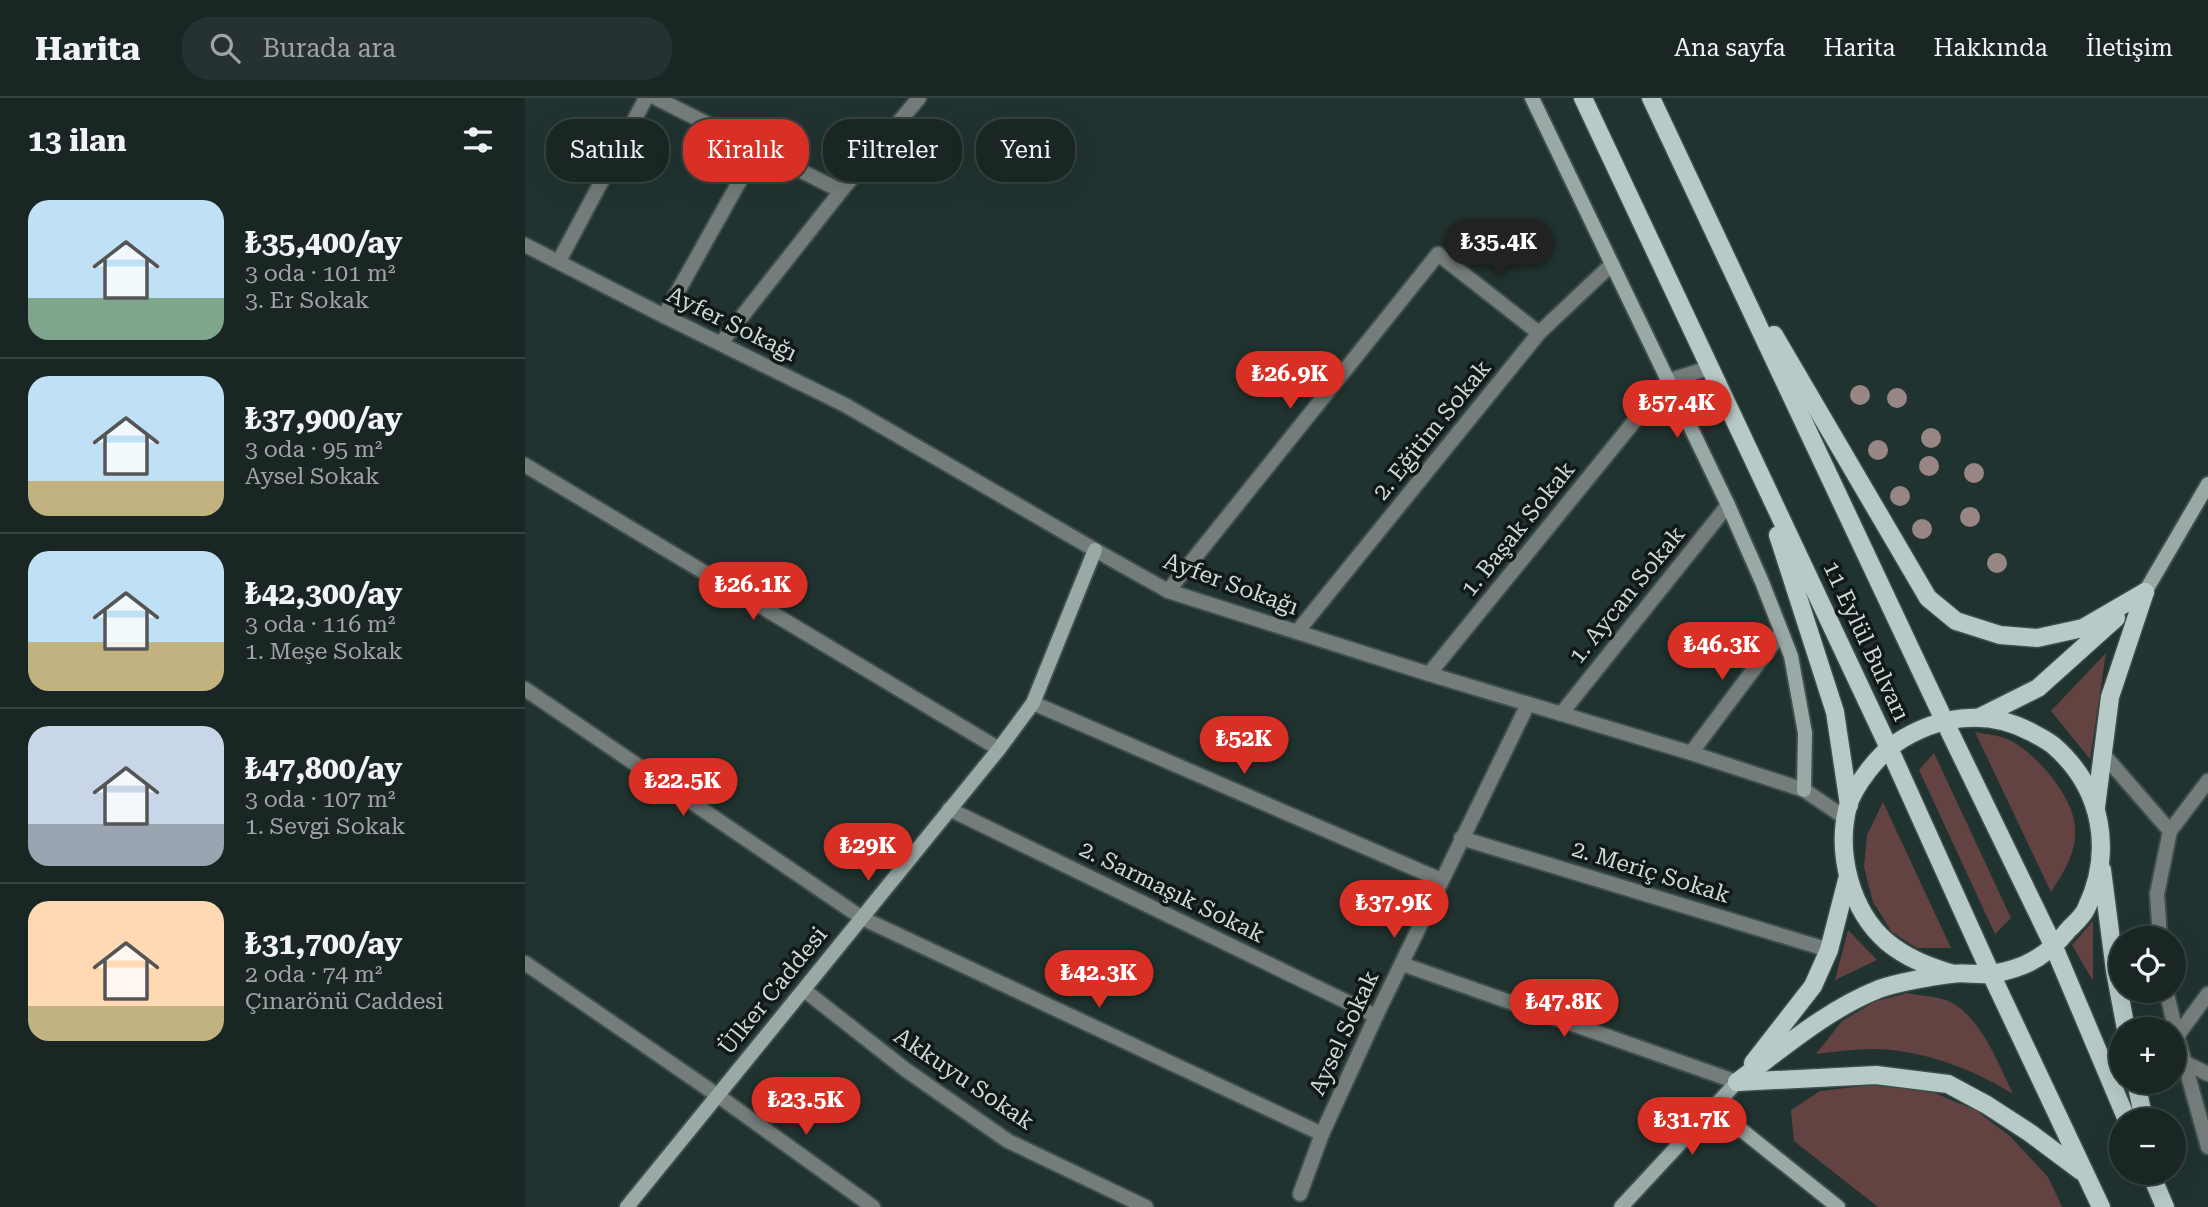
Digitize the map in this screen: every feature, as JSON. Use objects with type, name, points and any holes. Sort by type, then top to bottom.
[{"type":"main road","points":[[1532,98],[1728,505],[1762,582],[1791,656],[1805,733],[1804,790]]},
{"type":"main road","name":"11 Eylül Bulvarı","points":[[1583,98],[1889,748],[2097,1203]]},
{"type":"main road","name":"11 Eylül Bulvarı","points":[[1651,98],[2054,947],[2122,1108]]},
{"type":"main road","points":[[1713,230],[1928,598],[1956,621],[2000,635],[2037,638],[2083,628],[2145,592]]},
{"type":"main road","points":[[1756,469],[1836,712],[1848,812],[1844,844],[1847,876],[1862,912],[1886,941],[1917,962],[1953,974]]},
{"type":"main road","points":[[2096,807],[2110,697],[2145,592],[2208,484]]},
{"type":"main road","name":"Ülker Caddesi","points":[[627,1207],[999,749],[1033,703],[1095,550]]},
{"type":"main road","points":[[1980,718],[2038,688],[2145,592]]},
{"type":"main road","points":[[1848,812],[1864,777],[1889,748],[1915,731],[1944,720],[1980,718],[2018,726],[2052,744],[2079,772],[2096,807],[2102,835],[2101,863],[2115,971],[2124,1017]]},
{"type":"main road","points":[[1737,1082],[1827,1016],[1880,989],[1953,974],[1991,974],[2024,965],[2054,947],[2086,910],[2101,863]]},
{"type":"main road","points":[[1621,1207],[1737,1082],[1813,986],[1829,950],[1847,876]]},
{"type":"main road","points":[[1737,1082],[1876,1075],[1948,1084],[2019,1126],[2083,1173]]},
{"type":"main road","points":[[1714,1108],[1838,1207]]},
{"type":"main road","points":[[2156,1185],[2165,1207]]},
{"type":"street","points":[[559,261],[646,98]]},
{"type":"street","points":[[656,98],[697,119]]},
{"type":"street","points":[[721,343],[841,191],[919,98]]},
{"type":"street","points":[[809,175],[841,191]]},
{"type":"street","points":[[663,316],[739,182]]},
{"type":"street","name":"Ayfer Sokağı","points":[[525,245],[845,405],[1168,591],[1528,705],[1691,753],[1804,790],[1848,812]]},
{"type":"street","points":[[1168,591],[1438,254],[1539,333]]},
{"type":"street","name":"2. Eğitim Sokak","points":[[1297,632],[1539,333],[1611,265]]},
{"type":"street","points":[[1668,380],[1709,368]]},
{"type":"street","name":"1. Başak Sokak","points":[[1429,674],[1668,380]]},
{"type":"street","points":[[525,465],[999,749]]},
{"type":"street","name":"1. Aycan Sokak","points":[[1561,714],[1728,505]]},
{"type":"street","points":[[1691,753],[1781,633]]},
{"type":"street","points":[[525,689],[862,918],[1322,1135]]},
{"type":"street","points":[[1033,703],[1441,880]]},
{"type":"street","name":"Aysel Sokak","points":[[1300,1194],[1322,1135],[1376,1016],[1528,705]]},
{"type":"street","points":[[2103,754],[2170,831]]},
{"type":"street","points":[[2159,926],[2157,894],[2170,831],[2208,781]]},
{"type":"street","name":"2. Sarmaşık Sokak","points":[[949,809],[1376,1016]]},
{"type":"street","name":"2. Meriç Sokak","points":[[1461,838],[1829,950]]},
{"type":"street","points":[[525,963],[717,1095],[873,1207]]},
{"type":"street","points":[[1402,964],[1737,1082]]},
{"type":"street","name":"Akkuyu Sokak","points":[[804,989],[906,1070],[1008,1141],[1146,1207]]},
{"type":"street","points":[[2186,1023],[2208,994]]},
{"type":"street","points":[[2186,1063],[2208,1074]]},
{"type":"street","points":[[2186,1069],[2208,1147]]},
{"type":"shaded area","points":[[2106,653],[2090,759],[2051,711]]},
{"type":"shaded area","points":[[1975,732],[2007,739],[2029,753],[2051,776],[2067,802],[2075,827],[2074,845],[2065,869],[2051,892]]},
{"type":"shaded area","points":[[1934,753],[2011,918],[1995,934],[1919,770]]},
{"type":"shaded area","points":[[1883,802],[1951,948],[1917,948],[1892,932],[1873,902],[1864,867],[1867,835]]},
{"type":"shaded area","points":[[2093,921],[2093,981],[2072,945]]},
{"type":"shaded area","points":[[1848,930],[1877,960],[1835,980]]},
{"type":"shaded area","points":[[1908,993],[1946,1000],[1969,1016],[1987,1041],[2013,1094],[1955,1065],[1908,1052],[1873,1049],[1816,1054],[1842,1021],[1876,1001]]},
{"type":"shaded area","points":[[1872,1085],[1930,1091],[1975,1110],[2010,1136],[2048,1177],[2062,1207],[1878,1207],[1794,1141],[1791,1110],[1820,1091]]}]
